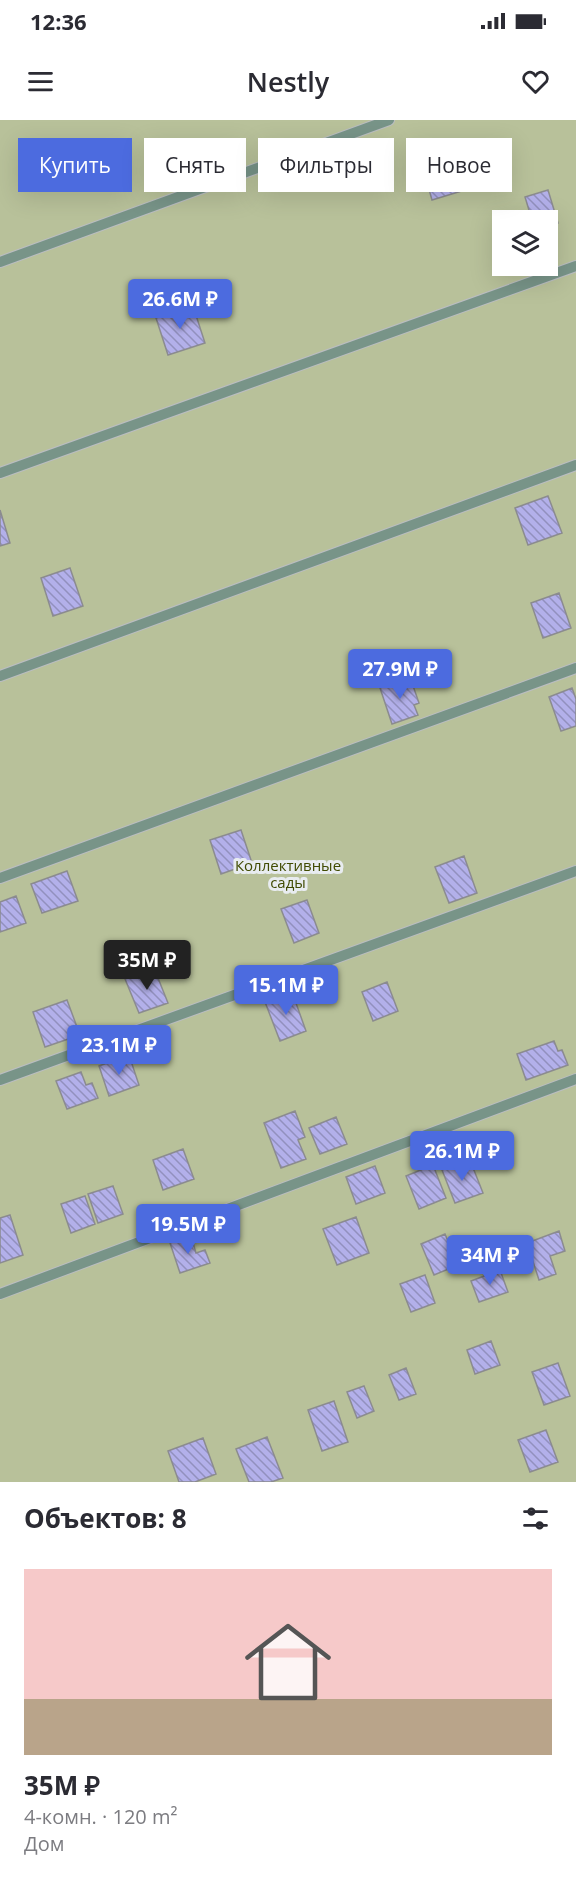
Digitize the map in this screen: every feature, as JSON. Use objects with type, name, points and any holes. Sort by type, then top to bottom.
[{"type":"lane","points":[[0,262],[389,120]]},
{"type":"lane","points":[[0,473],[576,266]]},
{"type":"lane","points":[[0,676],[576,465]]},
{"type":"lane","points":[[0,878],[576,668]]},
{"type":"lane","points":[[0,1080],[576,871]]},
{"type":"lane","points":[[0,1294],[576,1079]]},
{"type":"green space","name":"Коллективные сады","points":[[0,120],[576,120],[576,1482],[0,1482]]},
{"type":"building","points":[[548,190],[554,210],[529,210],[525,197]]},
{"type":"building","points":[[430,192],[458,192],[432,200]]},
{"type":"building","points":[[193,306],[205,343],[168,355],[156,318]]},
{"type":"building","points":[[548,496],[562,533],[528,545],[515,508]]},
{"type":"building","points":[[0,510],[10,543],[0,546]]},
{"type":"building","points":[[70,568],[83,606],[53,616],[41,578]]},
{"type":"building","points":[[559,593],[571,628],[543,638],[531,603]]},
{"type":"building","points":[[410,677],[419,703],[414,705],[418,715],[392,724],[380,688]]},
{"type":"building","points":[[572,688],[576,699],[576,726],[561,731],[549,697]]},
{"type":"building","points":[[241,830],[252,863],[221,874],[210,840]]},
{"type":"building","points":[[464,856],[477,893],[449,903],[435,867]]},
{"type":"building","points":[[67,871],[78,901],[42,913],[31,884]]},
{"type":"building","points":[[16,896],[26,923],[0,932],[0,902]]},
{"type":"building","points":[[307,900],[319,933],[294,943],[281,909]]},
{"type":"building","points":[[154,968],[168,1003],[139,1013],[125,979]]},
{"type":"building","points":[[387,982],[398,1011],[373,1021],[362,992]]},
{"type":"building","points":[[292,992],[306,1031],[280,1041],[265,1002]]},
{"type":"building","points":[[67,1000],[80,1035],[45,1047],[33,1012]]},
{"type":"building","points":[[554,1041],[558,1051],[562,1050],[568,1065],[526,1080],[517,1054]]},
{"type":"building","points":[[129,1055],[139,1085],[109,1096],[99,1066]]},
{"type":"building","points":[[81,1072],[86,1085],[92,1083],[98,1098],[67,1109],[56,1081]]},
{"type":"building","points":[[295,1111],[305,1137],[298,1140],[306,1159],[281,1168],[264,1123]]},
{"type":"building","points":[[336,1117],[347,1144],[320,1154],[309,1128]]},
{"type":"building","points":[[183,1149],[194,1179],[163,1190],[153,1160]]},
{"type":"building","points":[[470,1160],[483,1193],[455,1203],[442,1170]]},
{"type":"building","points":[[433,1165],[446,1198],[419,1209],[406,1176]]},
{"type":"building","points":[[375,1166],[385,1193],[356,1204],[346,1177]]},
{"type":"building","points":[[113,1186],[123,1214],[98,1223],[88,1194]]},
{"type":"building","points":[[85,1196],[95,1224],[71,1233],[61,1204]]},
{"type":"building","points":[[10,1215],[23,1255],[0,1263],[0,1218]]},
{"type":"building","points":[[356,1217],[369,1253],[337,1265],[323,1229]]},
{"type":"building","points":[[559,1231],[565,1251],[550,1256],[556,1274],[539,1280],[527,1243]]},
{"type":"building","points":[[445,1234],[458,1265],[434,1275],[421,1244]]},
{"type":"building","points":[[191,1236],[196,1253],[205,1250],[210,1263],[180,1273],[170,1243]]},
{"type":"building","points":[[500,1270],[508,1292],[479,1302],[471,1281]]},
{"type":"building","points":[[425,1275],[435,1303],[411,1312],[400,1284]]},
{"type":"building","points":[[491,1341],[500,1365],[475,1374],[467,1350]]},
{"type":"building","points":[[558,1363],[570,1396],[544,1405],[532,1372]]},
{"type":"building","points":[[406,1368],[416,1394],[399,1400],[389,1375]]},
{"type":"building","points":[[364,1386],[374,1411],[357,1418],[347,1392]]},
{"type":"building","points":[[334,1401],[348,1442],[322,1451],[308,1410]]},
{"type":"building","points":[[546,1430],[558,1462],[530,1472],[518,1440]]},
{"type":"building","points":[[267,1437],[283,1478],[271,1482],[249,1482],[236,1449]]},
{"type":"building","points":[[203,1438],[216,1474],[195,1482],[179,1482],[168,1451]]}]
